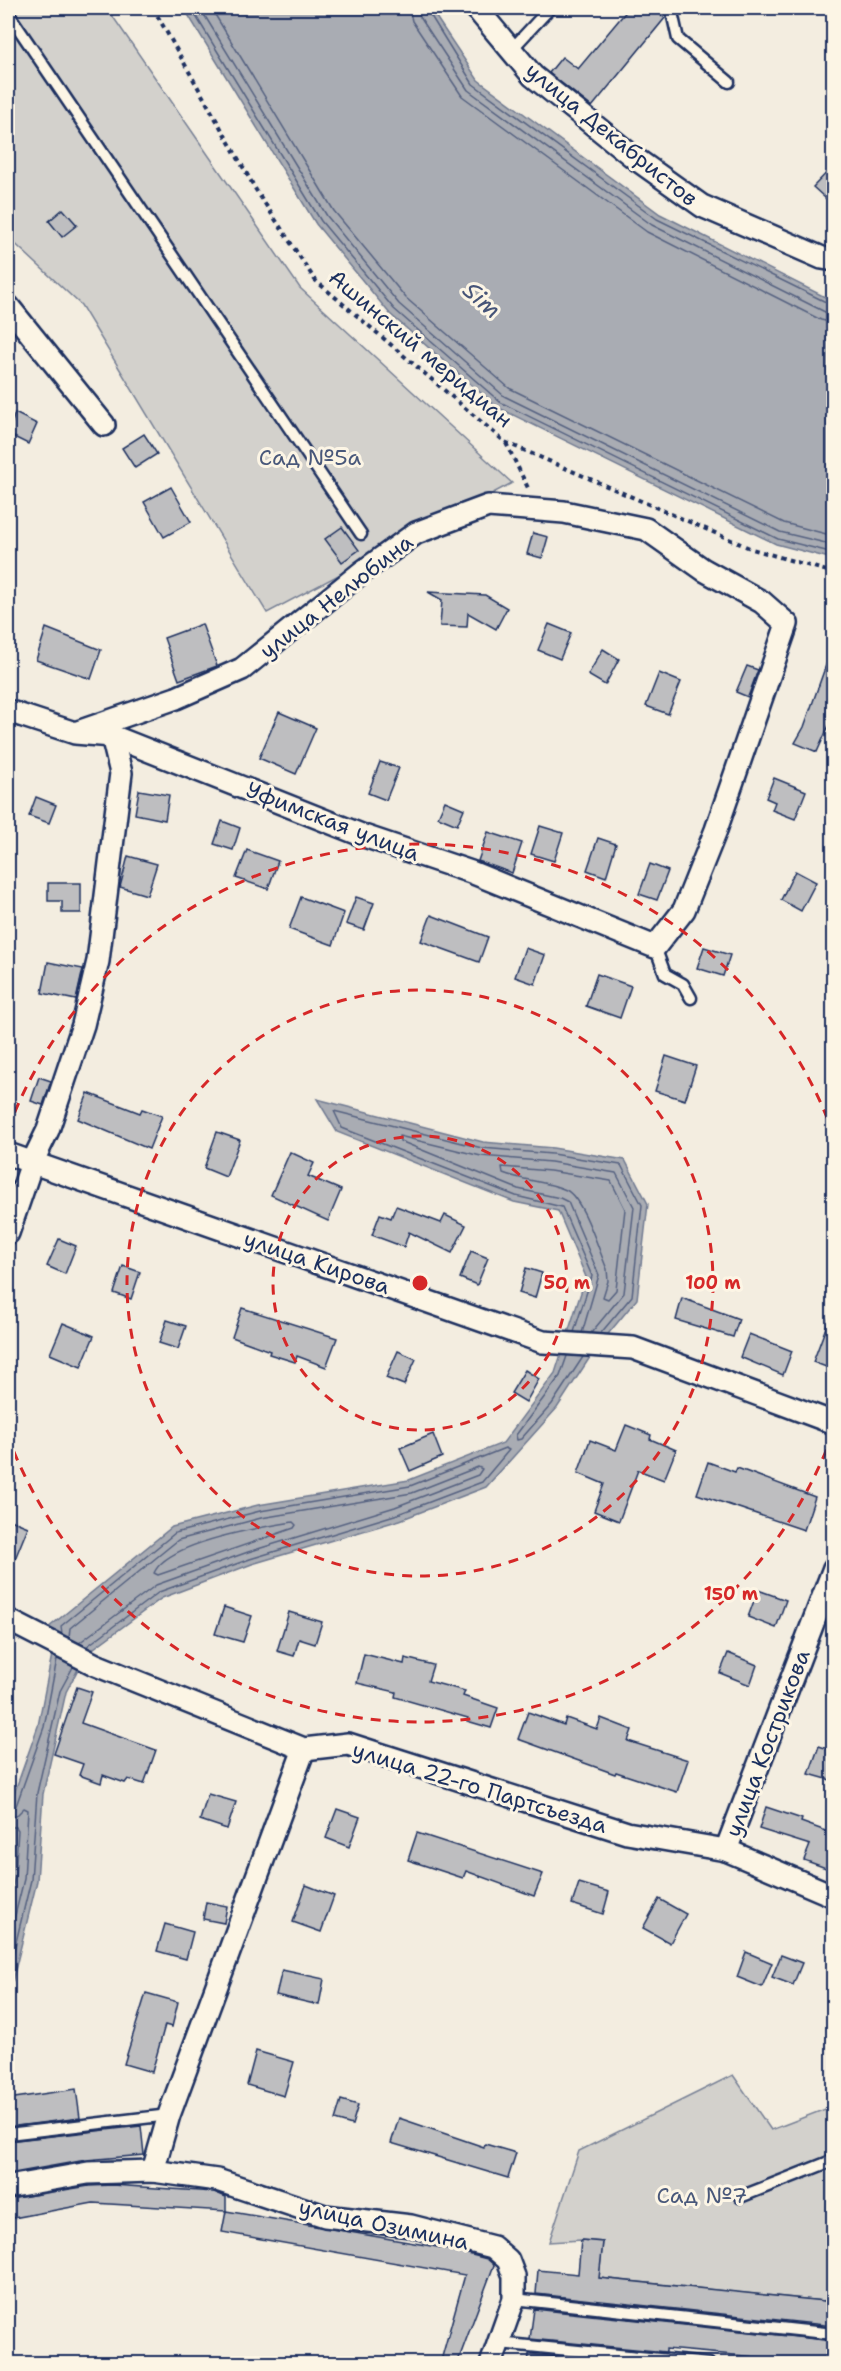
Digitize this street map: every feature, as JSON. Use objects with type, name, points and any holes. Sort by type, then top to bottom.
[{"type":"street","name":"улица Декабристов","points":[[476,8],[533,76],[636,159],[702,206],[822,258],[834,260]]},
{"type":"street","points":[[8,306],[104,425]]},
{"type":"street","name":"улица Нелюбина","points":[[75,733],[177,698],[242,669],[362,572],[416,533],[488,506],[564,512],[646,529],[704,570],[762,602],[787,624],[716,830],[684,910],[655,947]]},
{"type":"street","name":"Уфимская улица","points":[[8,711],[75,733],[112,736],[364,836],[471,872],[655,947]]},
{"type":"street","points":[[8,1233],[24,1192],[32,1162],[48,1130],[83,1025],[98,961],[121,773],[112,736]]},
{"type":"street","name":"улица Кирова","points":[[8,1154],[543,1342],[633,1348],[834,1423]]},
{"type":"street","name":"улица Кострикова","points":[[726,1850],[834,1568]]},
{"type":"street","name":"улица 22-го Партсъезда","points":[[8,1620],[43,1640],[96,1665],[304,1749],[348,1744],[627,1833],[726,1850],[834,1896]]},
{"type":"street","points":[[153,2170],[169,2115],[304,1749]]},
{"type":"street","name":"улица Озимина","points":[[8,2187],[88,2173],[153,2170],[217,2180],[325,2216],[411,2226],[493,2247],[508,2260],[514,2276],[514,2299],[491,2364]]},
{"type":"lane","points":[[511,50],[550,8]]},
{"type":"lane","points":[[671,8],[678,39],[729,82]]},
{"type":"lane","points":[[8,13],[361,534]]},
{"type":"lane","points":[[655,947],[665,974],[683,984],[691,998]]},
{"type":"lane","points":[[8,2134],[169,2115]]},
{"type":"lane","points":[[741,2197],[834,2160]]},
{"type":"lane","points":[[514,2299],[834,2334]]},
{"type":"lane","points":[[499,2343],[709,2364]]},
{"type":"path","name":"Ашинский меридиан","points":[[153,8],[256,190],[315,280],[505,442],[752,549],[834,573]]},
{"type":"path","points":[[505,442],[539,510]]},
{"type":"green space","name":"Сад №5а","points":[[8,8],[107,8],[300,288],[512,483],[267,613],[81,305],[8,237]]},
{"type":"green space","name":"Сад №7","points":[[733,2075],[771,2130],[833,2106],[833,2302],[599,2278],[603,2242],[581,2240],[549,2242],[579,2151]]},
{"type":"water","name":"Sim","points":[[184,8],[430,8],[478,80],[660,214],[833,301],[833,559],[776,544],[497,407],[390,314],[316,224]]},
{"type":"water","points":[[317,1099],[483,1142],[553,1148],[625,1160],[648,1204],[637,1299],[594,1351],[557,1408],[486,1487],[400,1520],[252,1564],[162,1598],[86,1654],[66,1692],[43,1794],[37,1881],[8,1999],[8,1821],[10,1805],[38,1726],[56,1634],[48,1628],[172,1527],[258,1505],[409,1480],[503,1443],[555,1373],[586,1277],[558,1211],[514,1202],[337,1132]]},
{"type":"building","points":[[629,8],[652,8],[665,18],[592,107],[549,73],[562,57],[578,69]]},
{"type":"building","points":[[834,165],[834,206],[813,187]]},
{"type":"building","points":[[63,209],[77,225],[62,237],[49,221]]},
{"type":"building","points":[[15,413],[37,424],[28,444],[8,434]]},
{"type":"building","points":[[144,434],[157,454],[135,468],[122,448]]},
{"type":"building","points":[[171,487],[191,522],[164,537],[144,502]]},
{"type":"building","points":[[342,527],[359,550],[342,562],[325,539]]},
{"type":"building","points":[[533,533],[548,537],[542,558],[527,554]]},
{"type":"building","points":[[428,592],[485,595],[507,608],[496,629],[468,613],[467,627],[440,626],[442,600]]},
{"type":"building","points":[[202,624],[217,666],[179,680],[164,638]]},
{"type":"building","points":[[549,624],[571,633],[560,659],[538,650]]},
{"type":"building","points":[[46,628],[101,650],[91,679],[36,660]]},
{"type":"building","points":[[603,649],[619,659],[605,685],[588,675]]},
{"type":"building","points":[[831,651],[834,652],[834,714],[817,752],[795,743],[804,727]]},
{"type":"building","points":[[747,666],[758,670],[748,697],[736,692]]},
{"type":"building","points":[[659,673],[681,682],[668,714],[646,706]]},
{"type":"building","points":[[279,712],[316,728],[296,774],[259,758]]},
{"type":"building","points":[[380,762],[399,768],[386,800],[368,793]]},
{"type":"building","points":[[774,778],[806,791],[795,819],[772,810],[775,802],[766,798]]},
{"type":"building","points":[[139,790],[169,795],[165,820],[135,814]]},
{"type":"building","points":[[36,797],[56,805],[49,823],[29,816]]},
{"type":"building","points":[[445,801],[464,809],[457,825],[438,817]]},
{"type":"building","points":[[222,821],[240,828],[233,850],[214,844]]},
{"type":"building","points":[[540,826],[563,833],[554,861],[531,854]]},
{"type":"building","points":[[488,832],[522,843],[512,873],[478,861]]},
{"type":"building","points":[[598,838],[616,844],[606,877],[587,870]]},
{"type":"building","points":[[247,850],[278,861],[268,889],[236,878]]},
{"type":"building","points":[[128,856],[157,864],[147,895],[120,887]]},
{"type":"building","points":[[650,864],[668,871],[657,900],[639,894]]},
{"type":"building","points":[[795,871],[816,882],[801,911],[781,900]]},
{"type":"building","points":[[48,883],[81,883],[81,913],[62,913],[62,901],[48,901]]},
{"type":"building","points":[[301,897],[344,913],[333,945],[289,929]]},
{"type":"building","points":[[356,897],[374,903],[364,930],[346,924]]},
{"type":"building","points":[[431,915],[488,937],[479,962],[421,941]]},
{"type":"building","points":[[704,947],[730,955],[723,976],[697,968]]},
{"type":"building","points":[[525,948],[545,955],[535,984],[515,977]]},
{"type":"building","points":[[48,962],[83,969],[76,1000],[42,993]]},
{"type":"building","points":[[597,974],[631,986],[620,1018],[586,1006]]},
{"type":"building","points":[[666,1056],[696,1066],[685,1100],[655,1091]]},
{"type":"building","points":[[39,1077],[51,1081],[43,1105],[31,1101]]},
{"type":"building","points":[[88,1093],[140,1113],[142,1109],[162,1116],[149,1149],[78,1119]]},
{"type":"building","points":[[217,1132],[240,1140],[226,1177],[204,1168]]},
{"type":"building","points":[[290,1152],[314,1163],[308,1176],[341,1190],[328,1221],[271,1195]]},
{"type":"building","points":[[396,1206],[441,1223],[445,1215],[466,1225],[452,1253],[409,1232],[404,1247],[372,1235],[380,1214],[391,1218]]},
{"type":"building","points":[[59,1239],[76,1246],[65,1274],[47,1266]]},
{"type":"building","points":[[471,1251],[488,1258],[477,1285],[460,1278]]},
{"type":"building","points":[[123,1266],[140,1272],[131,1299],[114,1293]]},
{"type":"building","points":[[526,1268],[542,1273],[535,1298],[519,1293]]},
{"type":"building","points":[[682,1298],[739,1319],[733,1337],[676,1320]]},
{"type":"building","points":[[242,1308],[337,1338],[326,1367],[297,1356],[295,1362],[269,1354],[270,1351],[232,1337]]},
{"type":"building","points":[[832,1311],[834,1312],[834,1370],[813,1362]]},
{"type":"building","points":[[167,1320],[186,1326],[178,1349],[159,1343]]},
{"type":"building","points":[[63,1323],[94,1336],[81,1367],[50,1354]]},
{"type":"building","points":[[749,1334],[792,1351],[783,1375],[740,1357]]},
{"type":"building","points":[[398,1351],[416,1359],[404,1385],[386,1378]]},
{"type":"building","points":[[525,1370],[539,1379],[526,1402],[511,1393]]},
{"type":"building","points":[[626,1425],[651,1435],[650,1439],[676,1450],[664,1480],[638,1470],[619,1521],[594,1511],[604,1484],[578,1473],[590,1440],[616,1450]]},
{"type":"building","points":[[433,1434],[442,1457],[410,1471],[400,1448]]},
{"type":"building","points":[[708,1462],[735,1472],[737,1468],[815,1497],[804,1530],[697,1494]]},
{"type":"building","points":[[8,1519],[28,1527],[8,1576]]},
{"type":"building","points":[[758,1590],[786,1600],[776,1628],[748,1617]]},
{"type":"building","points":[[224,1607],[252,1616],[243,1642],[215,1634]]},
{"type":"building","points":[[289,1612],[322,1622],[315,1644],[299,1639],[294,1656],[277,1651]]},
{"type":"building","points":[[728,1653],[757,1665],[750,1685],[720,1673]]},
{"type":"building","points":[[364,1654],[404,1664],[405,1658],[433,1665],[428,1681],[465,1691],[463,1696],[498,1708],[491,1728],[467,1721],[468,1718],[395,1697],[396,1692],[357,1683]]},
{"type":"building","points":[[77,1687],[92,1692],[81,1723],[156,1750],[144,1784],[128,1779],[125,1783],[103,1775],[101,1783],[79,1775],[83,1764],[54,1754]]},
{"type":"building","points":[[528,1712],[564,1725],[566,1718],[597,1729],[601,1718],[632,1730],[628,1741],[688,1760],[677,1792],[616,1772],[615,1774],[518,1739]]},
{"type":"building","points":[[819,1746],[834,1751],[834,1781],[809,1774]]},
{"type":"building","points":[[208,1794],[236,1802],[227,1829],[200,1820]]},
{"type":"building","points":[[766,1807],[802,1819],[801,1822],[834,1834],[834,1871],[804,1860],[810,1845],[759,1829]]},
{"type":"building","points":[[337,1809],[360,1817],[349,1847],[326,1838]]},
{"type":"building","points":[[417,1833],[543,1874],[534,1896],[466,1871],[463,1878],[408,1860]]},
{"type":"building","points":[[579,1883],[609,1892],[603,1914],[572,1904]]},
{"type":"building","points":[[306,1885],[334,1896],[321,1932],[293,1922]]},
{"type":"building","points":[[659,1899],[686,1914],[670,1943],[643,1928]]},
{"type":"building","points":[[206,1902],[227,1906],[224,1923],[203,1919]]},
{"type":"building","points":[[165,1924],[193,1932],[186,1959],[157,1951]]},
{"type":"building","points":[[746,1952],[772,1963],[762,1987],[737,1977]]},
{"type":"building","points":[[781,1955],[802,1963],[793,1985],[772,1977]]},
{"type":"building","points":[[282,1970],[324,1979],[319,2005],[276,1995]]},
{"type":"building","points":[[146,1993],[178,2002],[172,2027],[165,2025],[152,2072],[124,2064]]},
{"type":"building","points":[[256,2051],[294,2062],[284,2096],[247,2085]]},
{"type":"building","points":[[76,2089],[80,2118],[8,2127],[8,2099]]},
{"type":"building","points":[[341,2100],[358,2105],[352,2125],[335,2120]]},
{"type":"building","points":[[399,2118],[484,2147],[485,2144],[516,2153],[508,2178],[391,2143]]},
{"type":"building","points":[[141,2126],[144,2155],[86,2160],[8,2174],[8,2141]]},
{"type":"building","points":[[113,2185],[214,2192],[226,2197],[226,2211],[93,2203],[8,2219],[8,2199],[89,2186]]},
{"type":"building","points":[[226,2211],[449,2249],[487,2259],[494,2265],[457,2364],[440,2364],[465,2275],[222,2232]]},
{"type":"building","points":[[581,2240],[603,2242],[599,2278],[834,2302],[834,2326],[536,2294],[538,2270],[578,2274]]},
{"type":"building","points":[[534,2309],[834,2341],[834,2364],[666,2349],[666,2352],[530,2339]]},
{"type":"building","points":[[529,2354],[629,2364],[528,2364]]}]
